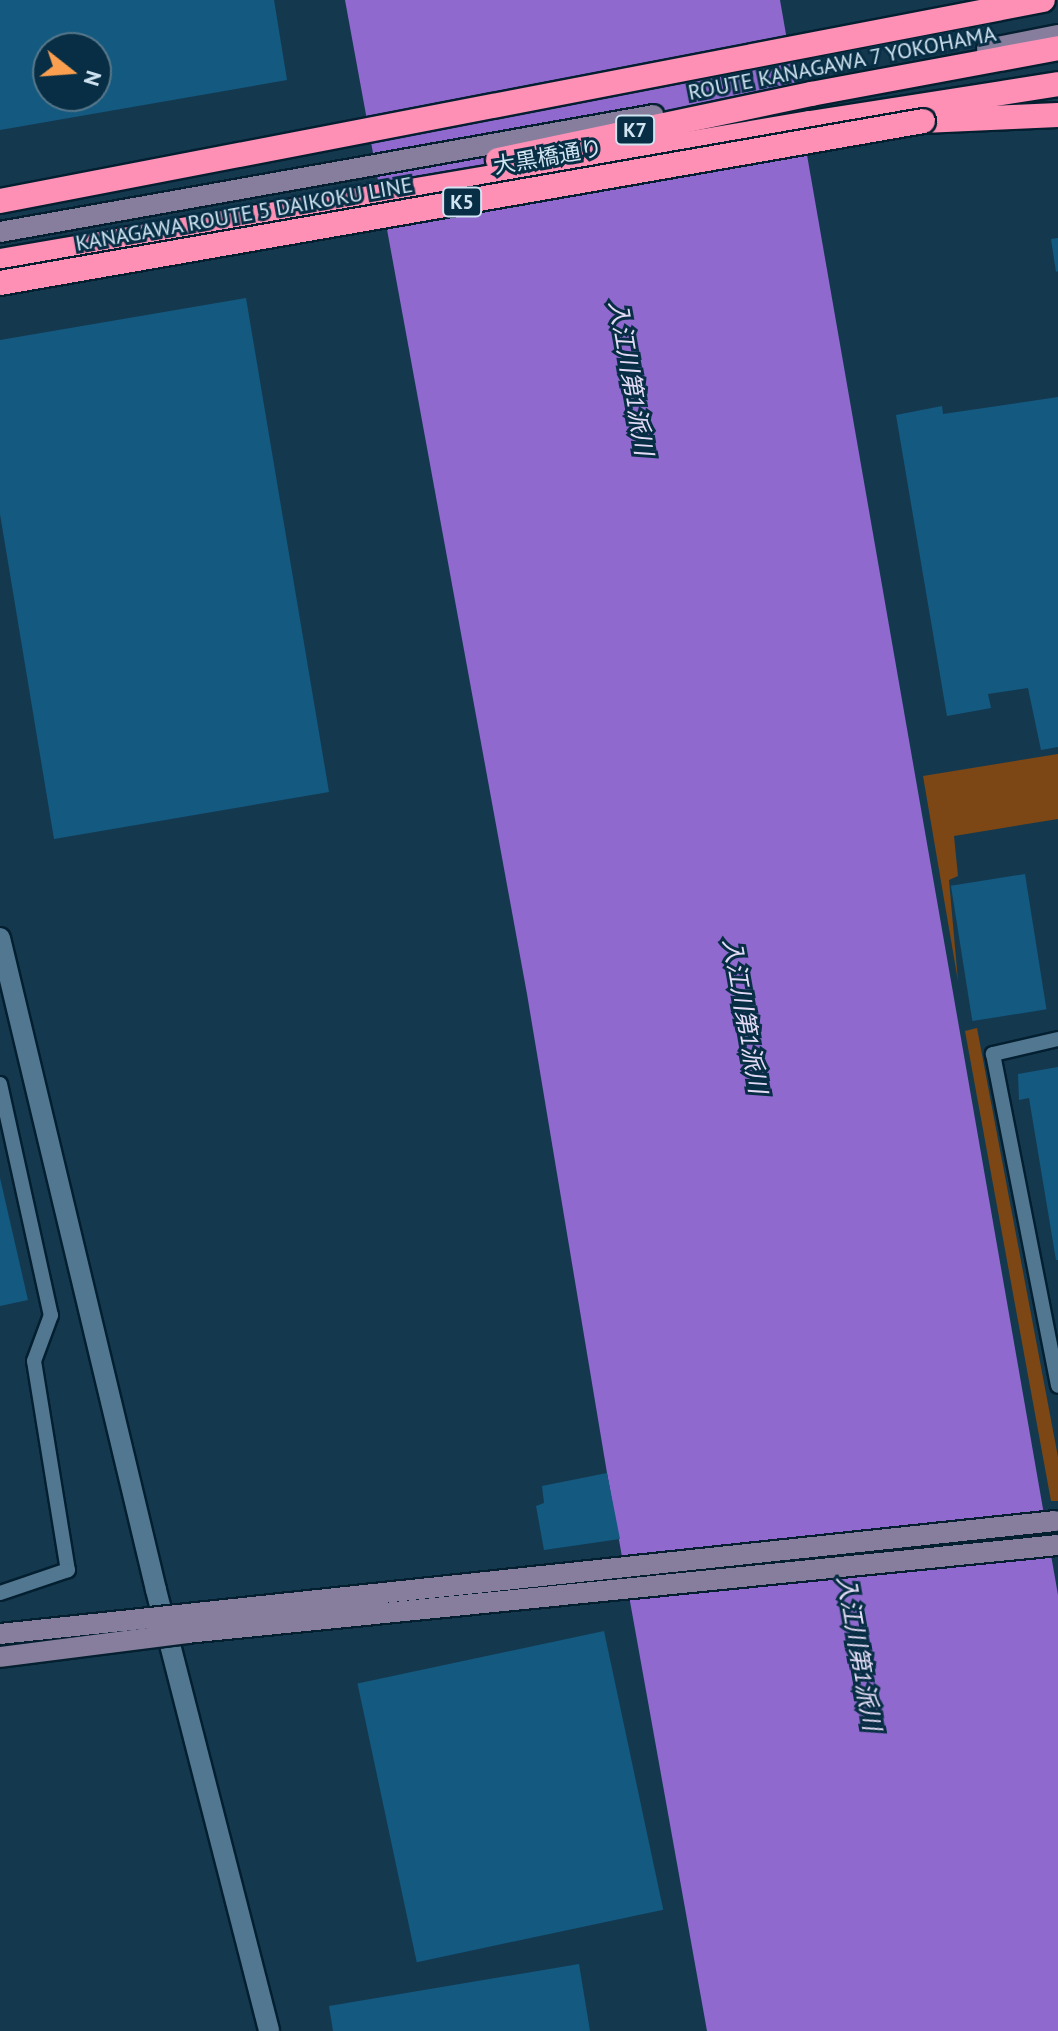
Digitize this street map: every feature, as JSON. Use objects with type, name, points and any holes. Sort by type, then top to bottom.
[{"type":"highway","points":[[0,201],[1043,0]]},
{"type":"highway","name":"ROUTE KANAGAWA 7 YOKOHAMA","points":[[215,224],[621,133],[1058,48]]},
{"type":"highway","name":"K5","points":[[215,224],[1058,86]]},
{"type":"highway","points":[[923,121],[1058,94]]},
{"type":"highway","name":"K5","points":[[923,121],[1058,115]]},
{"type":"highway","name":"KANAGAWA ROUTE 5 DAIKOKU LINE","points":[[0,284],[923,121]]},
{"type":"highway","name":"KANAGAWA ROUTE 5 DAIKOKU LINE","points":[[0,261],[215,224]]},
{"type":"street","name":"大黒橋通り","points":[[0,232],[365,169],[801,88],[1058,35]]},
{"type":"street","name":"大黒橋通り","points":[[0,284],[186,253],[371,214],[1058,86]]},
{"type":"street","points":[[0,938],[156,1590],[269,2031]]},
{"type":"street","points":[[0,1634],[1056,1521]]},
{"type":"street","points":[[0,1657],[187,1633],[1058,1545]]},
{"type":"lane","points":[[1058,1039],[993,1054],[1058,1386]]},
{"type":"lane","points":[[0,1084],[51,1315],[34,1361],[68,1570],[0,1593]]},
{"type":"shaded area","points":[[1058,754],[1058,819],[954,836],[958,876],[949,880],[958,981],[923,776]]},
{"type":"shaded area","points":[[977,1028],[1058,1457],[1058,1501],[1051,1501],[965,1031]]},
{"type":"water","name":"入江川第1派川","points":[[345,0],[780,0],[1058,1595],[1058,2031],[707,2031],[607,1473],[527,994]]},
{"type":"building","points":[[0,0],[274,0],[287,80],[112,110],[112,32],[32,32],[32,112],[103,112],[0,130]]},
{"type":"building","points":[[1058,238],[1058,271],[1056,272],[1051,239]]},
{"type":"building","points":[[246,298],[329,792],[54,839],[0,514],[0,340]]},
{"type":"building","points":[[1058,397],[1058,747],[1041,750],[1028,688],[988,694],[991,708],[947,716],[896,415],[942,406],[943,414]]},
{"type":"building","points":[[1025,874],[1046,1009],[972,1021],[951,886]]},
{"type":"building","points":[[1058,1067],[1056,1260],[1029,1098],[1019,1100],[1018,1074]]},
{"type":"building","points":[[0,1178],[28,1300],[0,1306]]},
{"type":"building","points":[[607,1473],[620,1539],[544,1550],[536,1506],[544,1503],[542,1486]]},
{"type":"building","points":[[604,1631],[663,1910],[417,1962],[358,1683]]},
{"type":"building","points":[[579,1964],[590,2031],[333,2031],[329,2006]]}]
